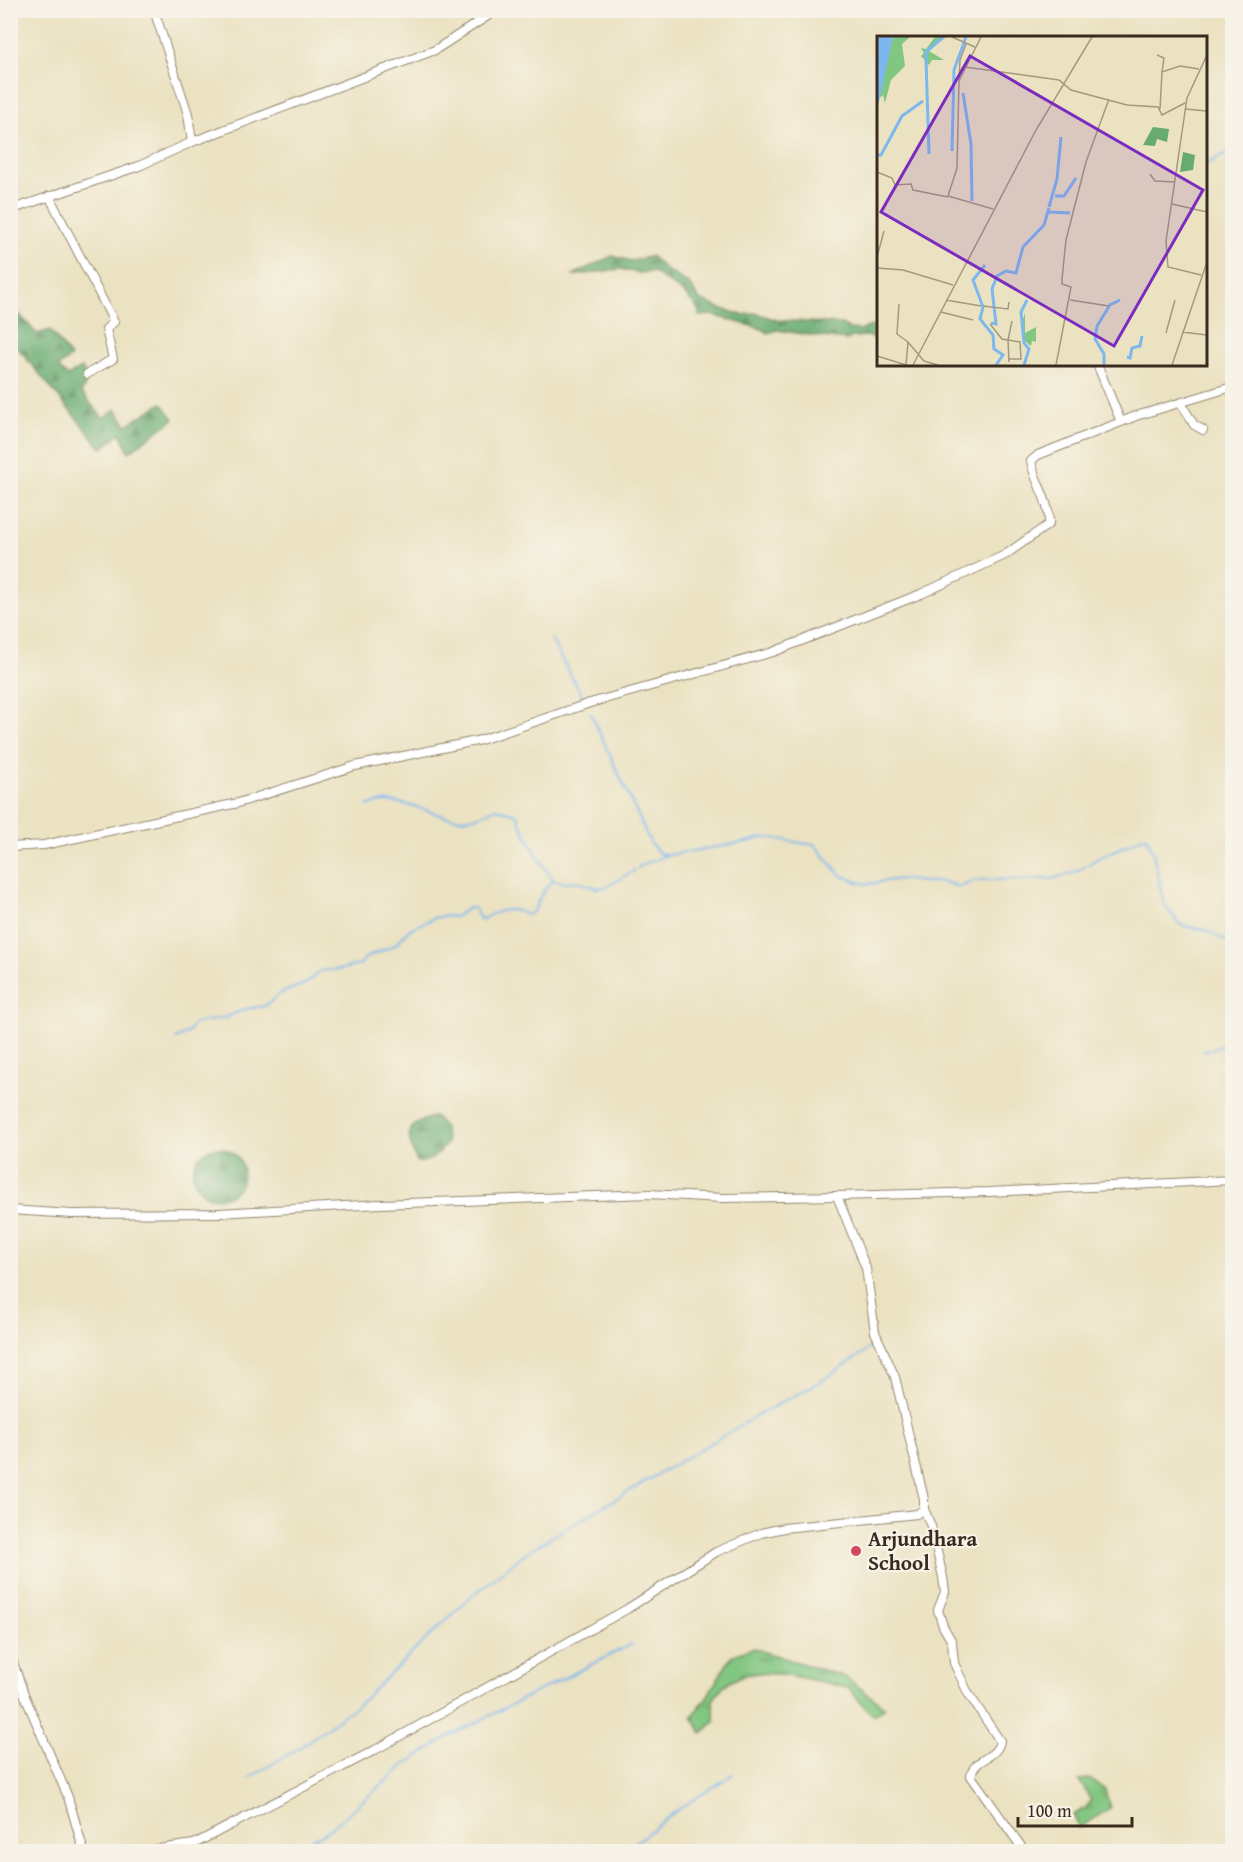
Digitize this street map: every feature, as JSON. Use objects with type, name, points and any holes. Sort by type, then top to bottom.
[{"type":"street","points":[[154,10],[188,114],[192,142]]},
{"type":"street","points":[[10,210],[139,166],[192,142],[435,50],[497,10]]},
{"type":"street","points":[[49,196],[114,322],[106,328],[113,359],[87,374]]},
{"type":"street","points":[[1098,366],[1121,422]]},
{"type":"street","points":[[10,847],[44,844],[181,816],[257,798],[355,766],[481,740],[590,703],[774,652],[839,628],[921,594],[1005,555],[1049,524],[1050,510],[1032,469],[1031,461],[1038,455],[1121,422],[1233,387]]},
{"type":"street","points":[[1181,403],[1194,425],[1203,430]]},
{"type":"street","points":[[10,1210],[72,1214],[219,1213],[380,1204],[649,1194],[722,1198],[837,1196],[988,1192],[1233,1180]]},
{"type":"street","points":[[837,1196],[866,1268],[875,1332],[895,1377],[924,1499],[924,1509],[932,1529],[943,1577],[945,1592],[939,1610],[943,1626],[952,1642],[954,1663],[968,1693],[1000,1741],[999,1749],[992,1756],[980,1762],[972,1770],[972,1776],[1025,1851]]},
{"type":"street","points":[[182,1851],[375,1750],[627,1609],[716,1552],[761,1533],[784,1528],[917,1514],[924,1509]]},
{"type":"street","points":[[10,1654],[24,1694],[68,1797],[84,1851]]},
{"type":"street","points":[[137,1851],[194,1845]]},
{"type":"green space","points":[[612,256],[632,261],[651,256],[666,270],[689,284],[700,300],[719,308],[743,315],[756,313],[777,320],[841,324],[850,329],[862,330],[871,326],[877,328],[877,340],[868,336],[852,337],[847,340],[836,339],[777,330],[768,333],[762,329],[712,315],[699,316],[698,309],[685,294],[653,272],[639,273],[621,269],[571,276]]},
{"type":"green space","points":[[10,304],[37,334],[50,330],[71,357],[58,367],[67,376],[82,368],[88,380],[81,392],[103,418],[116,409],[127,425],[162,403],[174,419],[129,452],[120,433],[102,449],[11,340]]},
{"type":"green space","points":[[435,1116],[444,1127],[447,1143],[430,1159],[417,1162],[409,1138],[410,1132],[417,1123]]},
{"type":"green space","points":[[213,1148],[223,1148],[236,1155],[243,1168],[243,1178],[236,1191],[223,1198],[213,1198],[204,1194],[197,1187],[193,1178],[193,1168],[197,1159],[204,1152]]},
{"type":"green space","points":[[752,1648],[845,1677],[885,1707],[874,1715],[849,1688],[788,1675],[760,1673],[743,1675],[724,1685],[713,1700],[715,1721],[702,1733],[692,1717],[707,1697],[731,1656]]},
{"type":"green space","points":[[1090,1779],[1105,1790],[1110,1808],[1080,1828],[1073,1815],[1086,1808],[1091,1800],[1079,1780]]},
{"type":"waterway","points":[[1207,164],[1232,151]]},
{"type":"waterway","points":[[550,638],[584,699]]},
{"type":"waterway","points":[[591,714],[651,844],[659,853],[666,854]]},
{"type":"waterway","points":[[367,806],[381,802],[394,802],[458,818],[477,817],[496,808],[518,815],[539,859],[554,880]]},
{"type":"waterway","points":[[638,868],[663,856],[775,838],[814,844],[841,875],[858,882],[867,884],[900,879],[944,882],[960,887],[976,880],[1052,879],[1076,872],[1098,858],[1146,836],[1153,852],[1164,904],[1180,925],[1206,930],[1224,940],[1232,939]]},
{"type":"waterway","points":[[176,1039],[189,1032],[196,1023],[224,1018],[245,1009],[265,1006],[281,993],[307,983],[319,971],[343,969],[361,964],[365,958],[395,945],[410,929],[434,918],[455,917],[471,908],[474,908],[481,920],[504,910],[527,915],[534,911],[544,890],[554,880],[565,883],[574,881],[598,888],[607,887],[635,870]]},
{"type":"waterway","points":[[1203,1052],[1232,1042]]},
{"type":"waterway","points":[[249,1778],[299,1748],[360,1703],[466,1601],[528,1551],[753,1418],[823,1380],[872,1347]]},
{"type":"waterway","points":[[284,1852],[325,1833],[406,1764],[453,1734],[632,1644]]},
{"type":"waterway","points":[[623,1852],[676,1811],[733,1774]]},
{"type":"place","name":"Arjundhara School","points":[[856,1551]]}]
